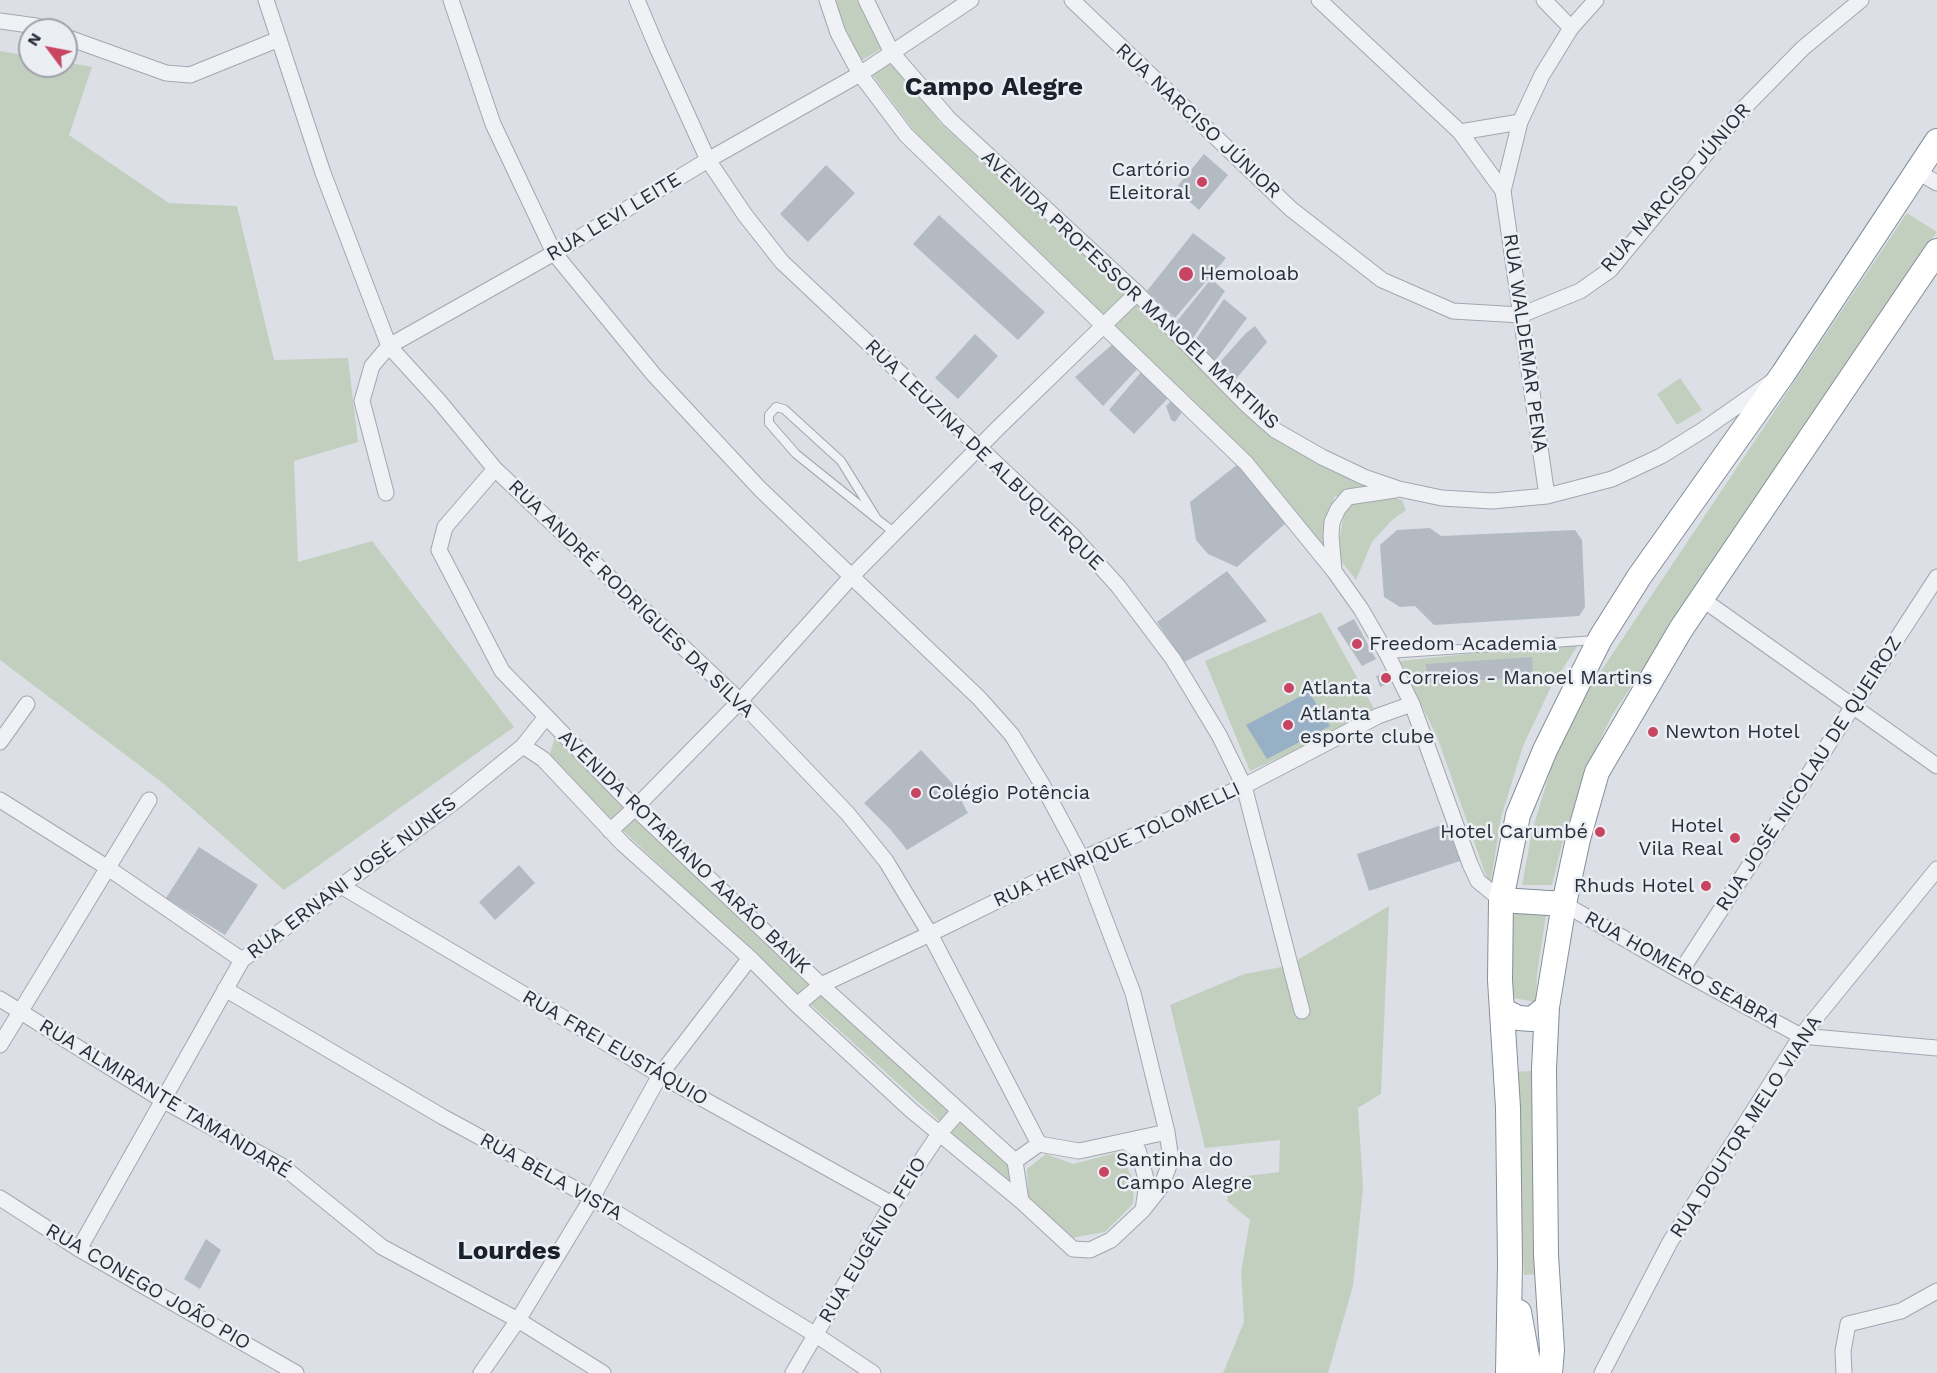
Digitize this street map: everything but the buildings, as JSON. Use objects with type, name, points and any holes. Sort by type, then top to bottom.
[{"type":"highway","points":[[1508,1373],[1510,1263],[1506,1071],[1500,980],[1501,900],[1518,815],[1545,750],[1600,639],[1639,577],[1783,374],[1937,141]]},
{"type":"highway","points":[[1551,1361],[1546,1255],[1544,1069],[1547,1007],[1564,904],[1578,838],[1597,772],[1650,680],[1702,599],[1937,250]]},
{"type":"highway","points":[[1501,900],[1564,904]]},
{"type":"highway","points":[[1502,1010],[1518,1018],[1532,1019],[1547,1007]]},
{"type":"highway","points":[[1506,1071],[1516,1058],[1527,1057],[1544,1069]]},
{"type":"highway","points":[[1532,1373],[1539,1356],[1541,1284],[1546,1255]]},
{"type":"highway","points":[[1510,1263],[1532,1373]]},
{"type":"street","name":"RUA ANDRÉ RODRIGUES DA SILVA","points":[[266,0],[322,173],[389,346],[439,401],[495,469],[740,701],[848,814],[886,861],[930,934],[1040,1144]]},
{"type":"street","points":[[451,0],[494,124],[554,253],[654,375],[760,489],[979,698],[1012,735],[1043,786],[1082,859],[1133,993],[1167,1132],[1171,1160],[1161,1187],[1143,1210]]},
{"type":"street","name":"RUA LEUZINA DE ALBUQUERQUE","points":[[637,0],[708,160],[745,215],[782,262],[1072,535],[1118,586],[1173,659],[1219,735],[1244,786],[1302,1011]]},
{"type":"street","name":"AVENIDA PROFESSOR MANOEL MARTINS","points":[[827,0],[838,33],[860,74],[906,135],[1246,463],[1334,571],[1361,609],[1412,704],[1478,881],[1501,900]]},
{"type":"street","name":"AVENIDA PROFESSOR MANOEL MARTINS","points":[[866,0],[892,53],[949,119],[1137,293],[1248,406],[1275,430],[1322,457],[1364,477],[1399,489],[1442,498],[1492,501],[1547,496],[1612,479],[1661,456],[1703,430],[1783,374]]},
{"type":"street","name":"RUA LEVI LEITE","points":[[386,494],[363,401],[372,366],[389,346],[554,253],[708,160],[860,74],[971,0]]},
{"type":"street","name":"RUA NARCISO JÚNIOR","points":[[1072,0],[1291,209],[1382,280],[1453,311],[1521,315],[1580,291],[1610,270],[1743,109],[1803,48],[1861,0]]},
{"type":"street","points":[[1319,0],[1460,132],[1503,191]]},
{"type":"street","points":[[1544,0],[1571,27]]},
{"type":"street","points":[[1503,191],[1520,122],[1542,75],[1571,27],[1596,0]]},
{"type":"street","points":[[0,21],[18,24]]},
{"type":"street","points":[[78,41],[166,73],[190,75],[279,39]]},
{"type":"street","points":[[1460,132],[1520,122]]},
{"type":"street","points":[[1916,171],[1937,183]]},
{"type":"street","name":"RUA WALDEMAR PENA","points":[[1503,191],[1547,496]]},
{"type":"street","points":[[610,831],[740,701],[851,576],[1137,293]]},
{"type":"street","name":"AVENIDA ROTARIANO AARÃO BANK","points":[[495,469],[445,526],[439,550],[502,670],[635,808],[821,985],[1015,1161]]},
{"type":"street","points":[[1334,571],[1331,536],[1332,522],[1338,509],[1348,497],[1399,489]]},
{"type":"street","name":"RUA JOSÉ NICOLAU DE QUEIROZ","points":[[1681,972],[1937,578]]},
{"type":"street","points":[[1702,599],[1937,766]]},
{"type":"street","points":[[0,742],[27,704]]},
{"type":"street","name":"RUA HENRIQUE TOLOMELLI","points":[[797,1005],[821,985],[1082,859],[1244,786],[1378,716],[1412,704]]},
{"type":"street","name":"RUA ERNANI JOSÉ NUNES","points":[[79,1249],[242,960],[458,799],[523,746],[546,717]]},
{"type":"street","name":"AVENIDA ROTARIANO AARÃO BANK","points":[[523,746],[543,759],[610,831],[750,958],[797,1005],[912,1111],[1021,1201],[1073,1249],[1090,1250],[1111,1240],[1143,1210]]},
{"type":"street","points":[[0,800],[108,868],[242,960]]},
{"type":"street","points":[[0,1045],[149,800]]},
{"type":"street","name":"RUA DOUTOR MELO VIANA","points":[[1602,1373],[1670,1242],[1802,1036],[1937,869]]},
{"type":"street","name":"RUA FREI EUSTÁQUIO","points":[[341,886],[660,1075],[892,1204]]},
{"type":"street","name":"RUA HOMERO SEABRA","points":[[1564,904],[1681,972],[1802,1036]]},
{"type":"street","points":[[482,1373],[518,1320],[591,1198],[660,1075],[750,958]]},
{"type":"street","name":"RUA BELA VISTA","points":[[225,990],[443,1117],[591,1198],[816,1335],[873,1373]]},
{"type":"street","name":"RUA ALMIRANTE TAMANDARÉ","points":[[0,999],[164,1101],[282,1166],[382,1247],[518,1320],[603,1373]]},
{"type":"street","points":[[1802,1036],[1937,1048]]},
{"type":"street","name":"RUA EUGÊNIO FEIO","points":[[793,1373],[892,1204],[939,1134],[959,1111]]},
{"type":"street","points":[[1021,1201],[1015,1161],[1040,1144],[1080,1151],[1167,1132]]},
{"type":"street","points":[[1126,1142],[1138,1150],[1147,1183],[1143,1210]]},
{"type":"street","name":"RUA CONEGO JOÃO PIO","points":[[0,1198],[79,1249],[296,1373]]},
{"type":"street","points":[[1844,1373],[1843,1351],[1848,1324],[1901,1311],[1937,1291]]},
{"type":"street","points":[[1551,1361],[1560,1373]]},
{"type":"lane","points":[[877,519],[841,461],[784,409],[776,407],[769,415],[769,423],[796,454],[877,519],[895,532]]},
{"type":"lane","points":[[1387,654],[1600,639]]},
{"type":"green space","points":[[832,0],[871,0],[887,45],[861,61]]},
{"type":"green space","points":[[0,51],[18,54],[18,78],[78,78],[78,64],[92,67],[69,135],[169,203],[237,206],[274,360],[348,358],[358,442],[294,461],[298,562],[372,541],[514,727],[284,890],[164,784],[0,660]]},
{"type":"green space","points":[[893,59],[940,123],[1127,293],[1102,320],[918,136],[871,73]]},
{"type":"green space","points":[[1907,213],[1937,232],[1612,715],[1587,768],[1563,840],[1552,885],[1522,885],[1532,831],[1556,752],[1585,695]]},
{"type":"green space","points":[[1138,298],[1247,409],[1378,486],[1334,497],[1327,560],[1111,326]]},
{"type":"green space","points":[[1680,378],[1702,410],[1677,425],[1657,394]]},
{"type":"green space","points":[[1392,497],[1402,500],[1406,510],[1391,521],[1372,542],[1356,580],[1337,556],[1343,518],[1351,498],[1381,500]]},
{"type":"green space","name":"Atlanta","points":[[1321,612],[1377,714],[1250,771],[1205,661]]},
{"type":"green space","points":[[1580,642],[1551,687],[1523,746],[1501,818],[1490,887],[1438,739],[1400,661]]},
{"type":"green space","points":[[557,731],[624,806],[613,821],[549,756]]},
{"type":"green space","points":[[629,814],[815,985],[801,997],[619,827]]},
{"type":"green space","points":[[1389,906],[1381,1094],[1358,1108],[1363,1187],[1353,1286],[1328,1373],[1223,1373],[1244,1322],[1241,1272],[1250,1220],[1227,1201],[1231,1178],[1279,1172],[1280,1140],[1205,1148],[1170,1005],[1244,974],[1287,966]]},
{"type":"green space","points":[[1513,908],[1547,909],[1537,974],[1536,1002],[1513,998],[1510,972]]},
{"type":"green space","points":[[820,991],[953,1112],[944,1125],[808,1002]]},
{"type":"green space","points":[[1531,1071],[1537,1274],[1524,1275],[1514,1072]]},
{"type":"green space","points":[[959,1119],[1010,1163],[1016,1192],[950,1133]]},
{"type":"green space","points":[[1119,1152],[1134,1181],[1133,1204],[1105,1232],[1071,1238],[1028,1197],[1027,1169],[1046,1154],[1073,1164]]},
{"type":"water","name":"Atlanta esporte clube","points":[[1309,692],[1330,726],[1267,759],[1246,725]]},
{"type":"place","name":"Cartório Eleitoral","points":[[1202,182]]},
{"type":"place","name":"Hemoloab","points":[[1186,274]]},
{"type":"place","name":"Freedom Academia","points":[[1357,644]]},
{"type":"place","name":"Correios - Manoel Martins","points":[[1386,678]]},
{"type":"place","name":"Atlanta","points":[[1289,688]]},
{"type":"place","name":"Atlanta esporte clube","points":[[1288,725]]},
{"type":"place","name":"Newton Hotel","points":[[1653,732]]},
{"type":"place","name":"Colégio Potência","points":[[916,793]]},
{"type":"place","name":"Hotel Carumbé","points":[[1600,832]]},
{"type":"place","name":"Hotel Vila Real","points":[[1735,838]]},
{"type":"place","name":"Rhuds Hotel","points":[[1706,886]]},
{"type":"place","name":"Santinha do Campo Alegre","points":[[1104,1172]]},
{"type":"district","name":"Campo Alegre","points":[[994,87]]},
{"type":"district","name":"Lourdes","points":[[509,1251]]}]
